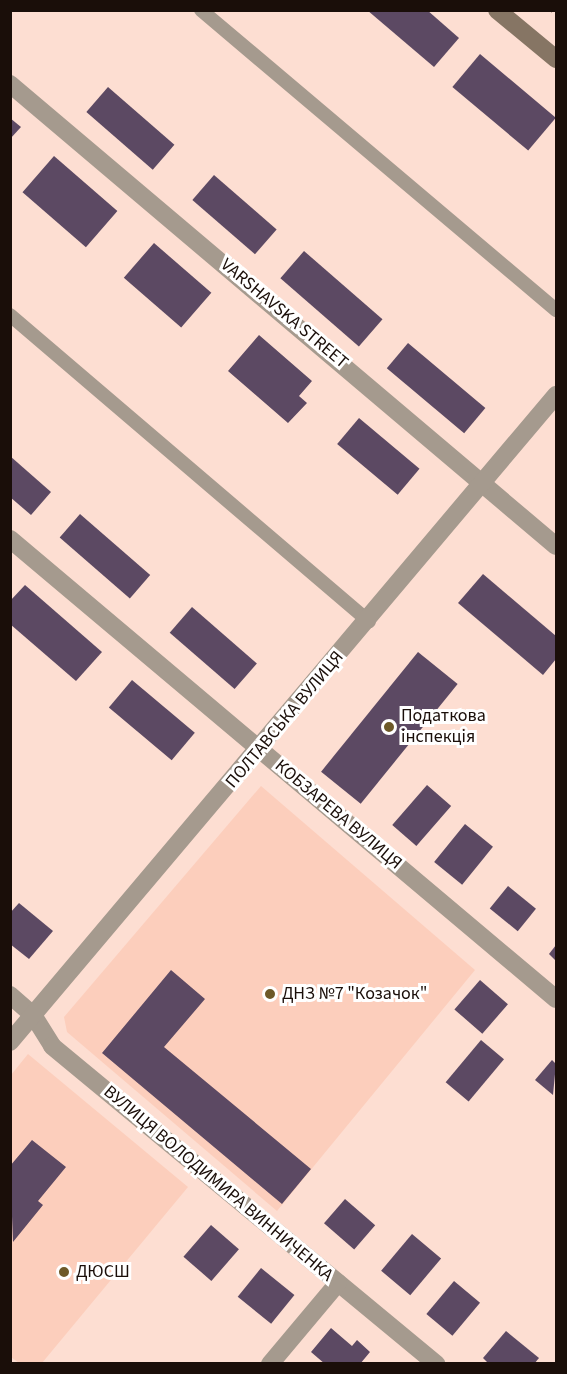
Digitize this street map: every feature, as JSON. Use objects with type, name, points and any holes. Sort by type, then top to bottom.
[{"type":"street","points":[[497,10],[556,59]]},
{"type":"street","name":"VARSHAVSKA STREET","points":[[10,84],[485,483],[556,546]]},
{"type":"street","name":"ПОЛТАВСЬКА ВУЛИЦЯ","points":[[10,1042],[369,622],[556,395]]},
{"type":"street","name":"КОБЗАРЕВА ВУЛИЦЯ","points":[[10,538],[556,999]]},
{"type":"street","name":"ВУЛИЦЯ ВОЛОДИМИРА ВИННИЧЕНКА","points":[[10,995],[33,1015],[52,1046],[436,1364]]},
{"type":"street","points":[[270,1364],[338,1283]]},
{"type":"lane","points":[[201,10],[556,310]]},
{"type":"lane","points":[[10,315],[369,622]]},
{"type":"path","points":[[552,10],[556,14]]},
{"type":"shaded area","name":"ДНЗ №7 \"Козачок\"","points":[[261,786],[475,970],[277,1211],[67,1032],[64,1017]]},
{"type":"shaded area","name":"ДЮСШ","points":[[28,1054],[188,1187],[42,1363],[19,1363],[11,1357],[11,1075]]},
{"type":"building","points":[[367,10],[427,10],[459,38],[434,67]]},
{"type":"building","points":[[480,54],[556,118],[528,151],[452,87]]},
{"type":"building","points":[[108,87],[174,145],[153,170],[86,112]]},
{"type":"building","points":[[10,118],[21,127],[10,139]]},
{"type":"building","points":[[54,156],[117,211],[86,247],[23,192]]},
{"type":"building","points":[[214,175],[277,229],[255,254],[192,200]]},
{"type":"building","points":[[154,243],[211,293],[181,328],[124,278]]},
{"type":"building","points":[[304,251],[382,319],[359,346],[280,278]]},
{"type":"building","points":[[259,335],[312,381],[299,396],[307,403],[288,423],[228,371]]},
{"type":"building","points":[[408,343],[485,408],[464,433],[387,368]]},
{"type":"building","points":[[359,418],[420,469],[398,495],[337,444]]},
{"type":"building","points":[[10,456],[51,492],[31,515],[10,497]]},
{"type":"building","points":[[80,514],[150,575],[130,598],[60,537]]},
{"type":"building","points":[[483,574],[556,636],[556,659],[543,675],[458,603]]},
{"type":"building","points":[[25,585],[102,652],[76,681],[10,624],[10,601]]},
{"type":"building","points":[[192,607],[257,663],[235,689],[170,633]]},
{"type":"building","name":"Податкова інспекція","points":[[418,652],[458,684],[361,804],[321,772]]},
{"type":"building","points":[[132,680],[195,733],[172,760],[109,708]]},
{"type":"building","points":[[427,785],[451,806],[416,846],[392,825]]},
{"type":"building","points":[[465,824],[493,847],[462,885],[434,862]]},
{"type":"building","points":[[508,886],[536,909],[518,931],[490,909]]},
{"type":"building","points":[[19,903],[53,931],[29,959],[10,944],[10,913]]},
{"type":"building","points":[[556,945],[556,961],[549,954]]},
{"type":"building","points":[[171,970],[205,999],[164,1047],[311,1169],[282,1204],[102,1053]]},
{"type":"building","points":[[480,980],[508,1004],[482,1034],[454,1009]]},
{"type":"building","points":[[481,1040],[504,1059],[469,1101],[446,1082]]},
{"type":"building","points":[[552,1060],[556,1064],[553,1095],[535,1080]]},
{"type":"building","points":[[32,1140],[66,1167],[38,1201],[43,1205],[13,1242],[10,1166]]},
{"type":"building","points":[[345,1199],[375,1225],[354,1249],[324,1223]]},
{"type":"building","points":[[211,1225],[239,1249],[211,1281],[183,1257]]},
{"type":"building","points":[[412,1234],[441,1258],[410,1295],[381,1271]]},
{"type":"building","points":[[261,1268],[294,1295],[271,1324],[238,1297]]},
{"type":"building","points":[[454,1281],[480,1303],[452,1336],[426,1314]]},
{"type":"building","points":[[331,1328],[352,1346],[357,1340],[370,1352],[360,1364],[325,1364],[311,1352]]},
{"type":"building","points":[[506,1331],[539,1358],[534,1364],[489,1364],[483,1358]]},
{"type":"place","name":"Податкова інспекція","points":[[389,727]]},
{"type":"place","name":"ДНЗ №7 \"Козачок\"","points":[[270,994]]},
{"type":"place","name":"ДЮСШ","points":[[64,1272]]}]
